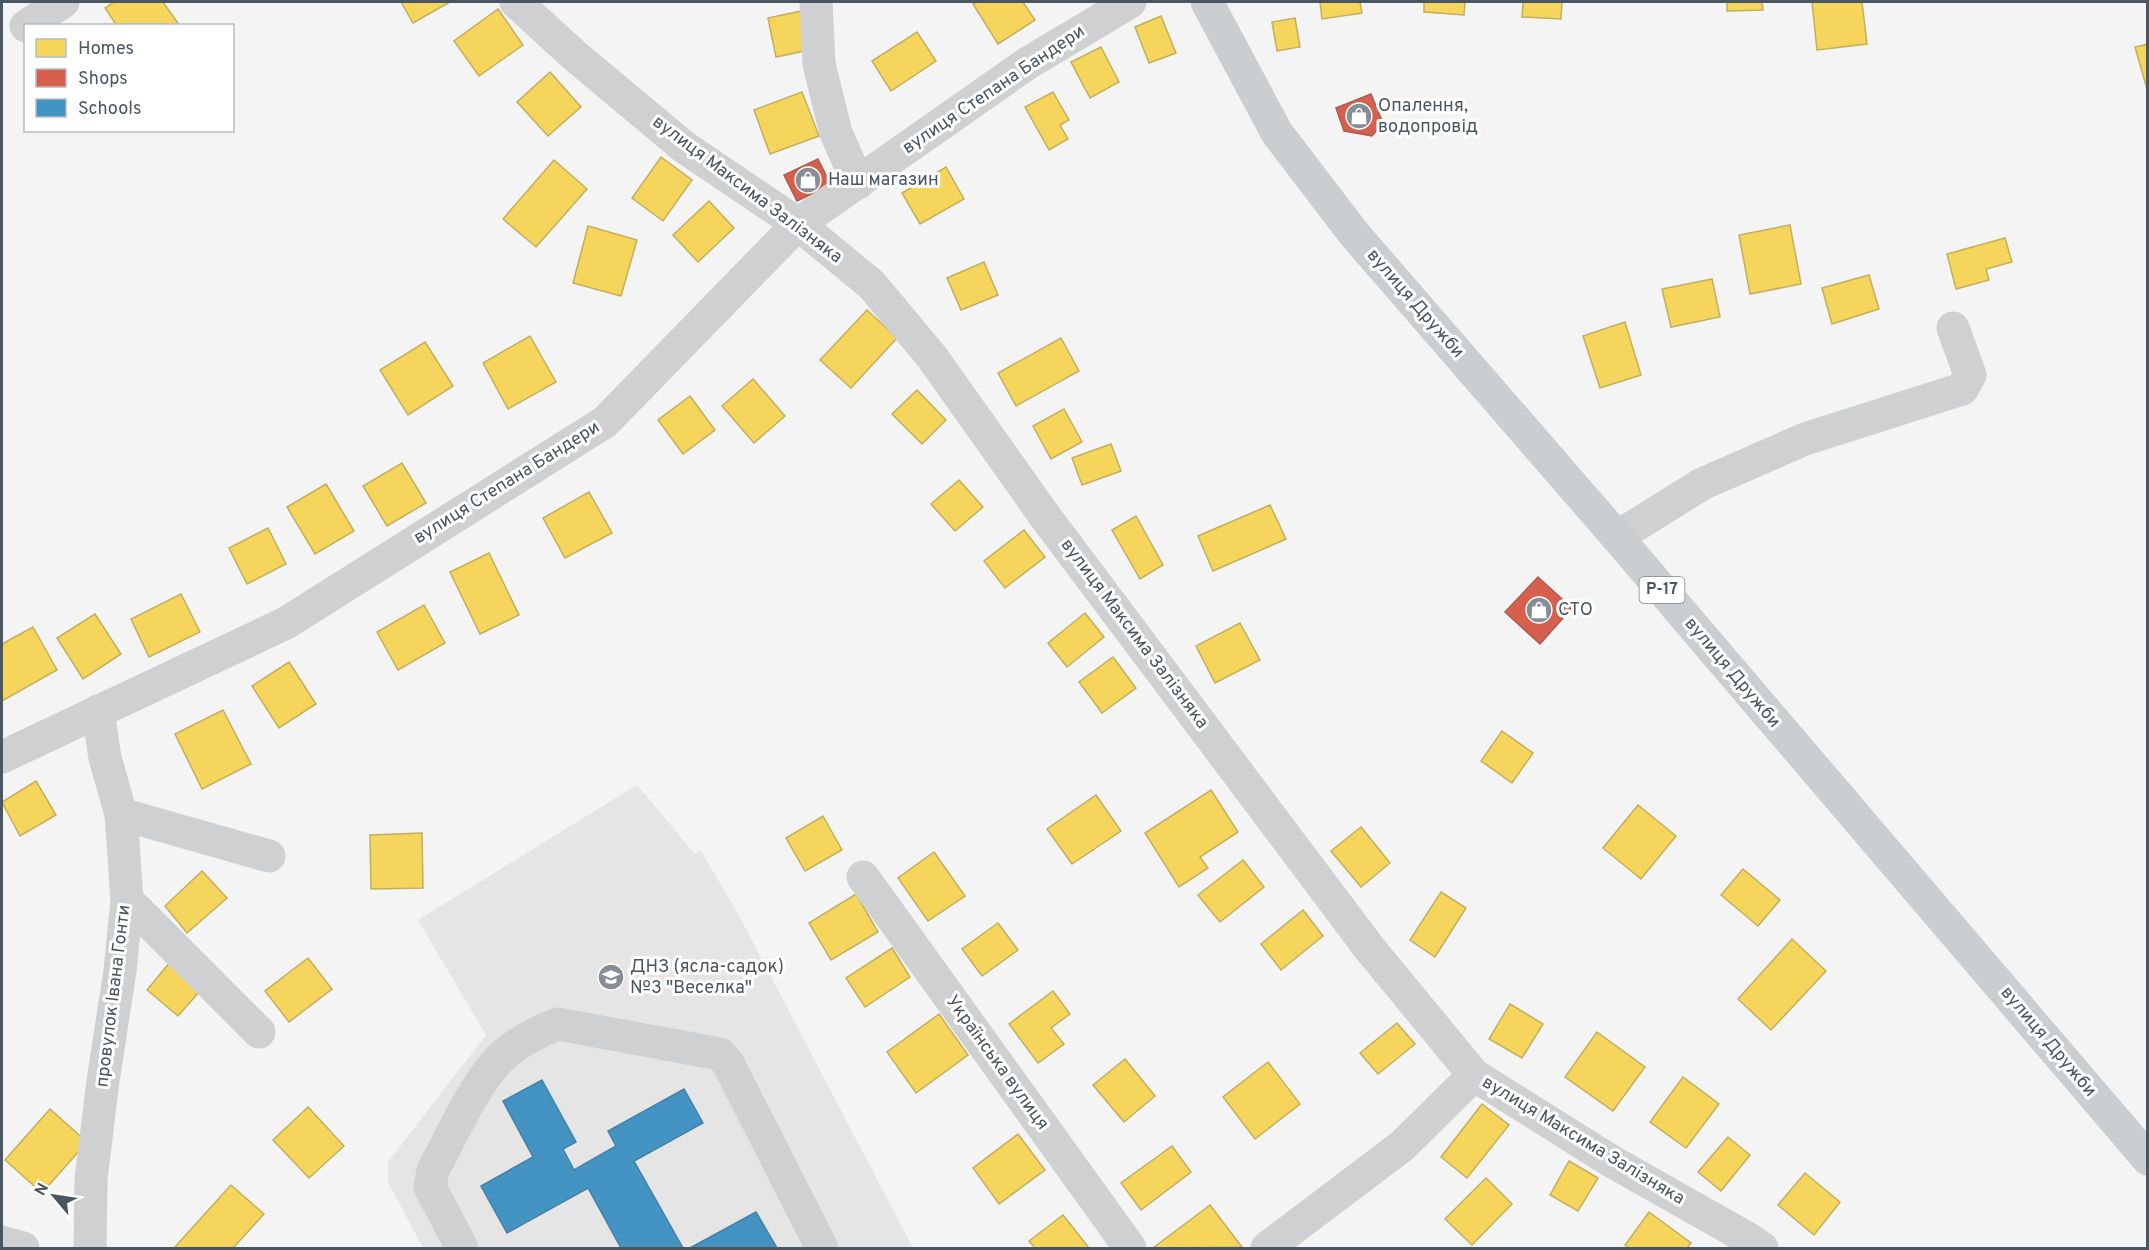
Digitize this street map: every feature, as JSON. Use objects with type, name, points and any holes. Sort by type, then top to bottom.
[{"type":"main road","name":"вулиця Дружби","points":[[1207,2],[1277,133],[1355,235],[1617,537],[2148,1159]]},
{"type":"street","points":[[29,24],[63,2]]},
{"type":"street","name":"вулиця Максима Залізняка","points":[[516,2],[574,55],[684,147],[798,224],[872,285],[932,357],[1044,515],[1370,950],[1474,1075],[1611,1161],[1752,1245]]},
{"type":"street","points":[[816,2],[819,64],[836,133],[858,183]]},
{"type":"street","name":"вулиця Степана Бандери","points":[[2,757],[286,623],[605,422],[798,224],[1028,63],[1130,2]]},
{"type":"street","points":[[2,26],[9,37],[24,27]]},
{"type":"street","points":[[1617,537],[1702,484],[1805,439],[1962,389],[1970,375],[1953,328]]},
{"type":"street","name":"провулок Івана Гонти","points":[[90,1248],[91,1179],[128,900],[121,814],[105,758],[98,711]]},
{"type":"street","points":[[121,814],[269,856]]},
{"type":"street","name":"Українська вулиця","points":[[863,877],[1130,1248]]},
{"type":"street","points":[[128,900],[259,1032]]},
{"type":"street","points":[[462,1248],[430,1187],[433,1170],[484,1077],[506,1053],[537,1033],[558,1024],[720,1054],[728,1063],[822,1248]]},
{"type":"street","points":[[1267,1248],[1402,1146],[1474,1075]]},
{"type":"street","points":[[2,1242],[23,1248]]},
{"type":"shaded area","name":"ДНЗ (ясла-садок) №3 \"Веселка\"","points":[[637,785],[695,854],[701,851],[736,910],[913,1248],[423,1248],[388,1182],[388,1162],[486,1035],[418,920]]},
{"type":"building: Homes","points":[[114,2],[163,2],[179,24],[116,24],[105,8]]},
{"type":"building: Homes","points":[[401,2],[450,2],[413,23]]},
{"type":"building: Homes","points":[[977,2],[1023,2],[1035,20],[998,44],[973,4]]},
{"type":"building: Homes","points":[[1320,2],[1360,2],[1362,13],[1322,19]]},
{"type":"building: Homes","points":[[1424,2],[1465,2],[1464,15],[1424,12]]},
{"type":"building: Homes","points":[[1523,2],[1562,2],[1561,19],[1522,17]]},
{"type":"building: Homes","points":[[1727,2],[1762,2],[1763,10],[1727,11]]},
{"type":"building: Homes","points":[[1812,2],[1862,2],[1867,44],[1817,50]]},
{"type":"building: Homes","points":[[498,9],[523,45],[479,76],[454,41]]},
{"type":"building: Homes","points":[[806,10],[814,49],[776,57],[768,18]]},
{"type":"building: Homes","points":[[1161,16],[1176,53],[1149,63],[1135,27]]},
{"type":"building: Homes","points":[[1295,18],[1300,47],[1277,51],[1272,22]]},
{"type":"building: Homes","points":[[917,32],[936,61],[891,91],[872,61]]},
{"type":"building: Homes","points":[[2148,44],[2148,89],[2147,89],[2135,47]]},
{"type":"building: Homes","points":[[1101,47],[1119,82],[1090,98],[1071,62]]},
{"type":"building: Homes","points":[[550,72],[581,107],[548,136],[517,102]]},
{"type":"building: Homes","points":[[802,92],[819,136],[770,154],[754,110]]},
{"type":"building: Homes","points":[[1053,92],[1069,120],[1060,125],[1068,139],[1049,150],[1025,107]]},
{"type":"building: Homes","points":[[661,157],[692,180],[663,221],[632,198]]},
{"type":"building: Homes","points":[[554,160],[587,189],[536,247],[503,219]]},
{"type":"building: Homes","points":[[946,167],[964,199],[920,224],[902,193]]},
{"type":"building: Homes","points":[[709,201],[734,228],[698,262],[673,235]]},
{"type":"building: Homes","points":[[1790,225],[1801,284],[1750,294],[1739,235]]},
{"type":"building: Homes","points":[[588,226],[637,240],[621,296],[573,283]]},
{"type":"building: Homes","points":[[2005,238],[2012,262],[1986,269],[1989,280],[1956,289],[1947,254]]},
{"type":"building: Homes","points":[[984,262],[998,295],[961,310],[947,278]]},
{"type":"building: Homes","points":[[1869,275],[1879,309],[1832,324],[1822,288]]},
{"type":"building: Homes","points":[[1712,279],[1720,317],[1671,327],[1662,289]]},
{"type":"building: Homes","points":[[867,310],[897,338],[851,388],[820,360]]},
{"type":"building: Homes","points":[[1625,322],[1641,375],[1600,388],[1583,336]]},
{"type":"building: Homes","points":[[530,336],[556,382],[508,409],[483,363]]},
{"type":"building: Homes","points":[[1061,338],[1079,371],[1016,406],[998,373]]},
{"type":"building: Homes","points":[[425,342],[453,386],[408,415],[380,370]]},
{"type":"building: Homes","points":[[753,379],[785,416],[754,443],[722,406]]},
{"type":"building: Homes","points":[[917,390],[946,420],[922,444],[892,414]]},
{"type":"building: Homes","points":[[690,396],[715,430],[683,454],[658,420]]},
{"type":"building: Homes","points":[[1064,409],[1082,442],[1051,459],[1033,426]]},
{"type":"building: Homes","points":[[1111,444],[1121,471],[1082,485],[1072,458]]},
{"type":"building: Homes","points":[[402,463],[426,503],[387,526],[363,486]]},
{"type":"building: Homes","points":[[959,480],[983,507],[955,531],[931,504]]},
{"type":"building: Homes","points":[[326,484],[354,531],[315,554],[287,507]]},
{"type":"building: Homes","points":[[589,492],[612,533],[565,558],[543,518]]},
{"type":"building: Homes","points":[[1270,505],[1286,539],[1213,571],[1198,536]]},
{"type":"building: Homes","points":[[1136,516],[1163,565],[1140,579],[1112,530]]},
{"type":"building: Homes","points":[[268,528],[286,564],[247,584],[229,548]]},
{"type":"building: Homes","points":[[1024,530],[1045,557],[1005,588],[984,561]]},
{"type":"building: Homes","points":[[489,553],[519,615],[480,634],[450,572]]},
{"type":"building: Homes","points":[[181,594],[200,632],[149,657],[131,619]]},
{"type":"building: Homes","points":[[424,605],[445,643],[398,670],[377,632]]},
{"type":"building: Homes","points":[[1085,613],[1104,637],[1067,667],[1048,643]]},
{"type":"building: Homes","points":[[95,614],[121,654],[83,679],[57,638]]},
{"type":"building: Homes","points":[[1240,623],[1260,660],[1215,683],[1196,646]]},
{"type":"building: Homes","points":[[33,627],[57,670],[2,701],[2,644]]},
{"type":"building: Homes","points":[[1113,657],[1136,688],[1102,713],[1079,682]]},
{"type":"building: Homes","points":[[289,662],[316,704],[279,728],[252,686]]},
{"type":"building: Homes","points":[[223,710],[251,764],[202,789],[175,734]]},
{"type":"building: Homes","points":[[1502,731],[1533,753],[1512,783],[1481,761]]},
{"type":"building: Homes","points":[[36,781],[56,815],[20,836],[2,802]]},
{"type":"building: Homes","points":[[1211,790],[1238,832],[1200,857],[1208,868],[1179,887],[1145,833]]},
{"type":"building: Homes","points":[[1096,795],[1121,831],[1072,864],[1047,829]]},
{"type":"building: Homes","points":[[1638,805],[1676,836],[1641,879],[1603,848]]},
{"type":"building: Homes","points":[[823,816],[842,850],[805,871],[786,838]]},
{"type":"building: Homes","points":[[1361,827],[1390,863],[1361,887],[1331,851]]},
{"type":"building: Homes","points":[[422,833],[423,888],[371,889],[370,835]]},
{"type":"building: Homes","points":[[934,852],[965,896],[928,921],[898,878]]},
{"type":"building: Homes","points":[[1243,860],[1264,887],[1220,922],[1198,895]]},
{"type":"building: Homes","points":[[1743,869],[1780,900],[1758,926],[1721,895]]},
{"type":"building: Homes","points":[[202,871],[227,898],[187,933],[165,906]]},
{"type":"building: Homes","points":[[1441,892],[1466,908],[1435,957],[1410,940]]},
{"type":"building: Homes","points":[[856,894],[878,932],[831,960],[809,923]]},
{"type":"building: Homes","points":[[1303,910],[1323,936],[1281,970],[1261,944]]},
{"type":"building: Homes","points":[[998,923],[1018,950],[982,976],[962,949]]},
{"type":"building: Homes","points":[[1792,939],[1826,971],[1771,1030],[1738,999]]},
{"type":"building: Homes","points":[[892,948],[910,977],[865,1007],[846,978]]},
{"type":"building: Homes","points":[[175,956],[207,983],[178,1016],[147,990]]},
{"type":"building: Homes","points":[[308,958],[332,989],[289,1022],[265,991]]},
{"type":"building: Homes","points":[[1053,991],[1070,1014],[1051,1028],[1064,1044],[1038,1063],[1009,1024]]},
{"type":"building: Homes","points":[[1510,1004],[1543,1024],[1522,1058],[1489,1039]]},
{"type":"building: Homes","points":[[939,1014],[968,1055],[916,1093],[887,1052]]},
{"type":"building: Homes","points":[[1397,1023],[1415,1044],[1378,1074],[1360,1053]]},
{"type":"building: Homes","points":[[1597,1032],[1645,1067],[1613,1111],[1565,1077]]},
{"type":"building: Homes","points":[[1125,1059],[1155,1096],[1124,1122],[1093,1085]]},
{"type":"building: Homes","points":[[1268,1062],[1300,1104],[1255,1139],[1223,1097]]},
{"type":"building: Homes","points":[[1683,1077],[1719,1104],[1686,1148],[1650,1122]]},
{"type":"building: Homes","points":[[1482,1104],[1509,1125],[1467,1178],[1441,1157]]},
{"type":"building: Homes","points":[[308,1107],[344,1146],[309,1178],[273,1140]]},
{"type":"building: Homes","points":[[50,1109],[87,1142],[42,1193],[5,1160]]},
{"type":"building: Homes","points":[[1018,1134],[1045,1170],[999,1204],[973,1168]]},
{"type":"building: Homes","points":[[1728,1137],[1750,1155],[1721,1191],[1698,1172]]},
{"type":"building: Homes","points":[[1172,1146],[1191,1172],[1141,1210],[1121,1183]]},
{"type":"building: Homes","points":[[1569,1161],[1598,1178],[1578,1211],[1550,1195]]},
{"type":"building: Homes","points":[[1805,1173],[1840,1202],[1814,1235],[1778,1205]]},
{"type":"building: Homes","points":[[1486,1178],[1512,1204],[1472,1245],[1445,1219]]},
{"type":"building: Homes","points":[[231,1185],[264,1214],[233,1248],[174,1248]]},
{"type":"building: Homes","points":[[1210,1205],[1242,1247],[1153,1248]]},
{"type":"building: Homes","points":[[1649,1212],[1691,1243],[1687,1248],[1629,1248],[1625,1245]]},
{"type":"building: Homes","points":[[1063,1215],[1089,1248],[1035,1248],[1029,1241]]},
{"type":"building: Shops","name":"Опалення, водопровід","points":[[1371,94],[1383,123],[1372,136],[1344,131],[1336,108]]},
{"type":"building: Shops","name":"Наш магазин","points":[[818,159],[831,185],[797,201],[784,175]]},
{"type":"building: Shops","name":"СТО","points":[[1538,577],[1572,608],[1540,644],[1505,612]]},
{"type":"building: Schools","points":[[542,1080],[576,1142],[563,1149],[574,1170],[616,1146],[608,1131],[684,1089],[703,1123],[634,1161],[683,1248],[621,1248],[588,1188],[507,1233],[481,1186],[533,1157],[503,1101]]},
{"type":"building: Schools","points":[[756,1212],[777,1248],[690,1248]]},
{"type":"place","name":"Опалення, водопровід","points":[[1359,116]]},
{"type":"place","name":"Наш магазин","points":[[808,180]]},
{"type":"place","name":"СТО","points":[[1539,610]]},
{"type":"place","name":"ДНЗ (ясла-садок) №3 \"Веселка\"","points":[[611,977]]}]
